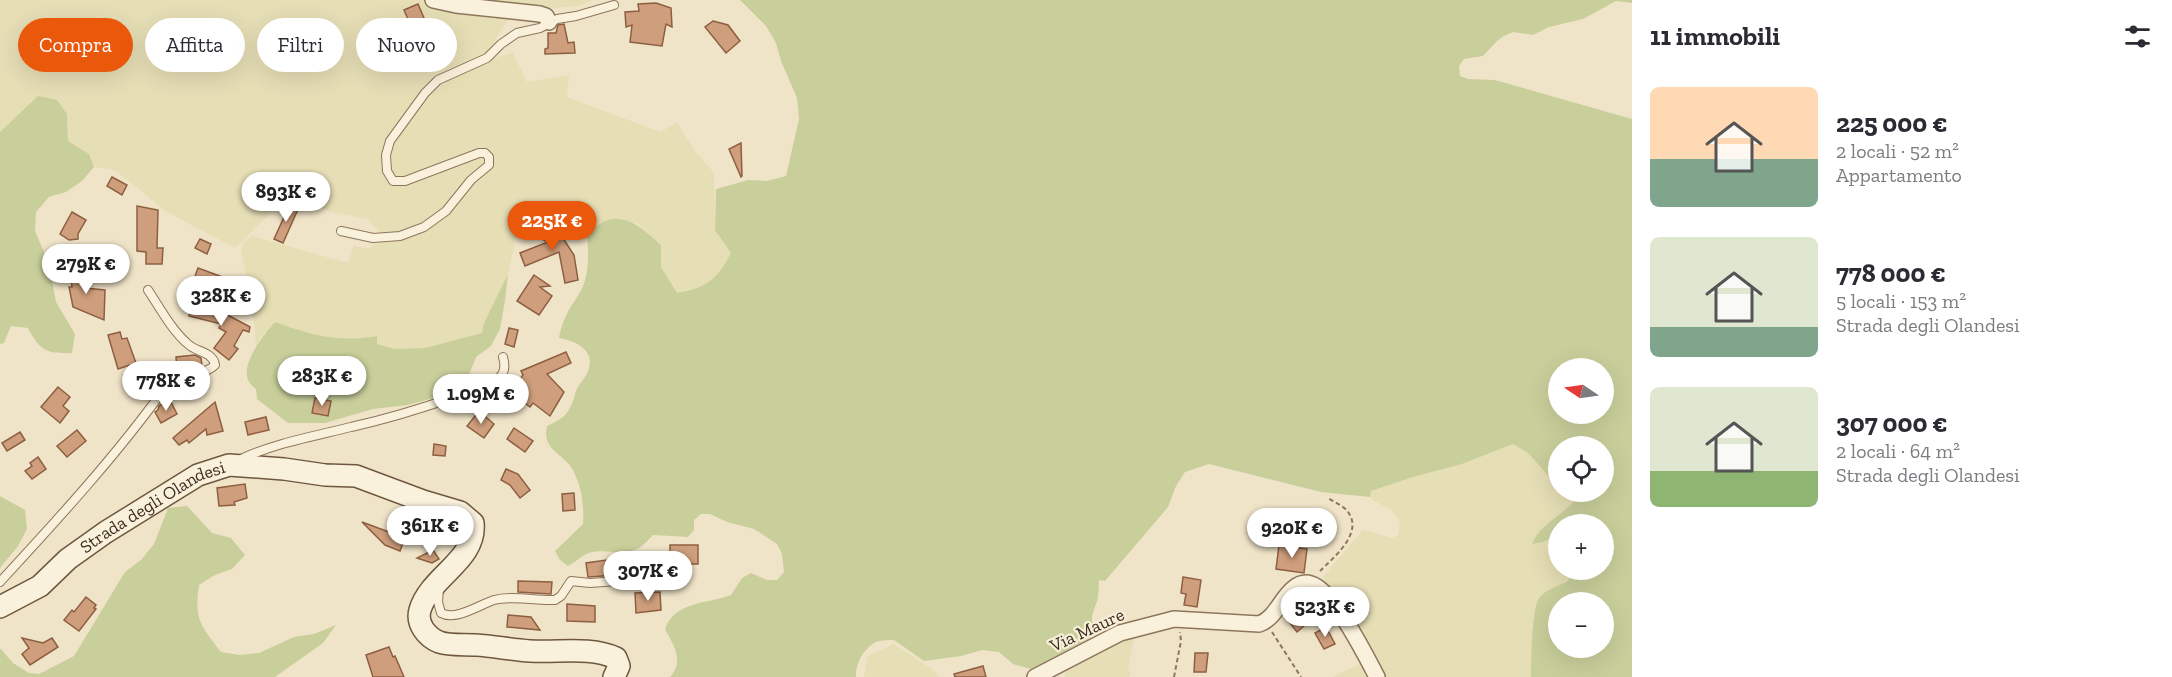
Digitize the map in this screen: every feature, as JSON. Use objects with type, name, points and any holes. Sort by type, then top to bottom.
[{"type":"main road","name":"Strada degli Olandesi","points":[[0,607],[40,586],[68,559],[124,520],[198,475],[229,465],[356,476],[460,512],[473,523],[474,534],[471,544],[438,582],[420,610],[420,623],[428,636],[441,643],[529,651],[602,652],[616,658],[618,666],[614,677]]},
{"type":"street","points":[[433,0],[456,5],[540,14],[546,16],[549,22]]},
{"type":"street","points":[[1265,622],[1294,588],[1302,583],[1312,584],[1323,590],[1352,630],[1377,677]]},
{"type":"street","name":"Via Maure","points":[[1035,677],[1120,633],[1174,619],[1259,624],[1265,622]]},
{"type":"lane","points":[[341,231],[373,238],[400,236],[424,227],[446,211],[471,180],[489,165],[487,155],[479,153],[405,182],[393,181],[387,171],[386,155],[390,141],[425,93],[438,80],[487,58],[517,33],[540,28],[557,19],[614,5]]},
{"type":"lane","points":[[0,582],[70,505],[131,433],[167,385],[174,380],[207,370],[215,365],[212,358],[190,346],[148,290]]},
{"type":"lane","points":[[229,465],[253,453],[426,407],[485,386],[499,379],[504,372],[503,357]]},
{"type":"lane","points":[[438,582],[439,608],[446,616],[504,598],[555,600],[561,596],[571,581],[590,583],[631,580]]},
{"type":"path","points":[[1312,584],[1315,576],[1349,538],[1353,524],[1348,511],[1328,498]]},
{"type":"path","points":[[1174,619],[1179,627],[1181,640],[1174,677]]},
{"type":"path","points":[[1265,622],[1301,677]]},
{"type":"shaded area","points":[[0,0],[593,0],[579,6],[538,9],[508,20],[496,38],[490,59],[513,53],[527,82],[569,75],[567,97],[660,132],[677,123],[695,151],[714,173],[715,230],[731,253],[723,269],[703,288],[677,294],[661,267],[661,245],[638,224],[620,218],[600,223],[587,237],[576,217],[561,211],[519,224],[508,274],[484,323],[483,333],[425,348],[395,349],[376,343],[376,336],[357,340],[318,337],[275,322],[256,346],[252,302],[241,251],[244,242],[252,236],[348,263],[354,246],[371,249],[373,243],[379,244],[382,236],[368,219],[331,212],[288,195],[235,248],[167,212],[115,170],[94,167],[89,154],[68,141],[67,114],[10,122],[0,132]]},
{"type":"shaded area","points":[[1513,444],[1528,453],[1548,476],[1548,502],[1573,502],[1562,514],[1548,514],[1548,524],[1542,528],[1543,542],[1548,540],[1548,580],[1568,580],[1547,591],[1538,599],[1534,622],[1531,677],[1381,677],[1323,577],[1363,530],[1392,538],[1398,535],[1400,523],[1398,518],[1390,509],[1370,497],[1371,491],[1462,464]]},
{"type":"shaded area","points":[[1134,636],[1129,677],[1065,677],[1065,671],[1115,640]]},
{"type":"shaded area","points":[[894,644],[935,671],[939,677],[864,677],[868,656]]},
{"type":"shaded area","points":[[1365,662],[1372,677],[1334,677],[1342,672]]},
{"type":"green space","points":[[740,0],[1632,0],[1632,3],[1616,1],[1583,19],[1549,27],[1533,35],[1513,32],[1497,41],[1483,56],[1464,59],[1459,66],[1460,76],[1468,79],[1495,80],[1632,119],[1632,677],[1531,677],[1533,623],[1539,598],[1549,590],[1568,580],[1614,580],[1614,514],[1560,514],[1573,502],[1614,502],[1614,436],[1548,436],[1548,476],[1528,453],[1513,444],[1462,464],[1371,491],[1370,497],[1321,492],[1209,464],[1185,472],[1176,486],[1168,507],[1105,581],[1099,580],[1098,598],[1092,616],[1092,637],[1031,669],[1013,664],[999,652],[982,650],[961,656],[924,661],[894,640],[889,640],[876,642],[866,649],[858,662],[856,677],[670,677],[677,665],[677,659],[665,629],[676,613],[693,605],[731,595],[742,578],[751,573],[767,580],[777,580],[784,572],[782,554],[777,544],[754,529],[727,522],[710,514],[701,514],[694,520],[694,530],[688,537],[653,535],[641,547],[634,550],[592,552],[568,566],[560,560],[555,551],[583,524],[583,504],[574,472],[547,441],[547,426],[560,419],[569,410],[590,364],[587,352],[583,348],[572,341],[559,338],[566,315],[585,281],[588,259],[587,237],[598,225],[609,220],[625,220],[633,223],[661,245],[661,267],[677,293],[703,285],[721,270],[731,253],[715,230],[716,189],[748,180],[767,181],[786,176],[799,119],[797,98],[776,43],[766,26]]},
{"type":"green space","points":[[38,96],[57,100],[67,114],[68,141],[89,154],[94,167],[82,181],[66,192],[49,197],[36,212],[35,231],[49,264],[56,302],[75,334],[72,353],[45,350],[36,342],[28,328],[11,326],[4,343],[0,344],[0,132]]},
{"type":"green space","points":[[508,274],[500,329],[491,346],[476,357],[466,383],[433,398],[408,405],[373,409],[325,423],[288,423],[257,399],[256,389],[249,382],[247,367],[250,359],[259,342],[275,322],[301,331],[337,338],[377,336],[377,344],[395,349],[425,348],[482,333],[484,323]]},
{"type":"green space","points":[[0,496],[25,510],[27,529],[18,546],[0,568]]},
{"type":"green space","points":[[187,506],[212,533],[231,538],[245,555],[232,569],[215,575],[199,585],[198,615],[208,635],[221,652],[240,655],[259,653],[294,637],[314,634],[336,625],[323,643],[275,677],[0,677],[0,648],[13,663],[29,673],[39,674],[74,656],[125,572],[141,560],[154,544],[168,508]]},
{"type":"green space","points":[[1548,524],[1548,540],[1532,544],[1540,531]]},
{"type":"building","points":[[656,3],[671,8],[672,27],[666,24],[662,46],[630,42],[632,25],[626,27],[625,12],[639,11],[638,4]]},
{"type":"building","points":[[418,4],[424,18],[407,18],[404,10]]},
{"type":"building","points":[[713,21],[728,25],[740,41],[726,53],[705,27]]},
{"type":"building","points":[[564,24],[568,43],[574,42],[575,53],[545,54],[545,49],[548,48],[548,33],[556,33],[558,25]]},
{"type":"building","points":[[741,143],[742,176],[741,177],[729,149]]},
{"type":"building","points":[[112,177],[127,185],[122,195],[107,186]]},
{"type":"building","points":[[290,204],[299,207],[283,243],[274,239]]},
{"type":"building","points":[[137,206],[158,210],[157,248],[163,248],[162,264],[146,264],[146,252],[137,251]]},
{"type":"building","points":[[72,212],[86,220],[78,234],[78,239],[69,240],[60,234]]},
{"type":"building","points":[[553,223],[574,255],[578,280],[565,283],[559,252],[525,266],[520,253],[548,242],[530,233],[534,224],[555,234]]},
{"type":"building","points":[[200,239],[211,244],[207,254],[195,248]]},
{"type":"building","points":[[70,268],[85,270],[85,288],[105,290],[104,320],[73,307],[69,287],[72,287]]},
{"type":"building","points":[[198,268],[244,285],[239,298],[194,279]]},
{"type":"building","points":[[534,275],[550,286],[540,287],[552,296],[539,315],[517,301]]},
{"type":"building","points":[[197,302],[211,306],[250,327],[249,332],[243,330],[234,346],[238,349],[229,360],[214,348],[226,332],[219,328],[221,324],[189,316],[192,305],[196,306]]},
{"type":"building","points":[[509,328],[518,330],[514,347],[505,344]]},
{"type":"building","points":[[120,332],[122,339],[127,338],[136,363],[118,369],[108,335]]},
{"type":"building","points":[[566,352],[571,363],[547,374],[564,392],[550,416],[533,403],[530,407],[510,392],[523,375],[521,371]]},
{"type":"building","points":[[195,355],[201,358],[202,366],[177,369],[176,357]]},
{"type":"building","points":[[58,387],[70,397],[63,406],[69,411],[60,423],[41,407]]},
{"type":"building","points":[[315,398],[331,401],[328,416],[312,413]]},
{"type":"building","points":[[170,400],[177,414],[161,423],[155,412],[159,406]]},
{"type":"building","points":[[215,402],[223,431],[207,435],[206,429],[189,443],[187,440],[179,445],[173,438]]},
{"type":"building","points":[[479,411],[494,424],[484,438],[467,426]]},
{"type":"building","points":[[266,417],[269,430],[248,435],[245,422]]},
{"type":"building","points":[[514,428],[533,441],[525,452],[507,439]]},
{"type":"building","points":[[77,430],[86,441],[67,457],[57,446]]},
{"type":"building","points":[[20,432],[25,440],[7,451],[2,443]]},
{"type":"building","points":[[434,444],[446,446],[445,456],[433,455]]},
{"type":"building","points":[[38,457],[46,469],[32,479],[25,471]]},
{"type":"building","points":[[506,469],[518,474],[530,490],[520,498],[510,485],[501,480]]},
{"type":"building","points":[[245,484],[247,498],[234,502],[235,505],[219,506],[217,488]]},
{"type":"building","points":[[574,493],[575,510],[563,511],[562,494]]},
{"type":"building","points":[[362,522],[405,538],[400,551],[385,545]]},
{"type":"building","points":[[670,545],[698,545],[698,564],[670,562]]},
{"type":"building","points":[[1279,545],[1307,549],[1304,573],[1276,569]]},
{"type":"building","points":[[433,550],[439,559],[432,563],[417,558]]},
{"type":"building","points":[[614,559],[617,575],[588,577],[586,563]]},
{"type":"building","points":[[1183,577],[1201,580],[1197,607],[1184,605],[1186,594],[1181,593]]},
{"type":"building","points":[[518,581],[552,582],[551,594],[518,592]]},
{"type":"building","points":[[660,592],[661,610],[636,613],[635,593]]},
{"type":"building","points":[[86,597],[96,605],[94,608],[96,609],[79,631],[64,620]]},
{"type":"building","points":[[567,604],[595,606],[595,622],[567,621]]},
{"type":"building","points":[[1294,612],[1305,625],[1297,632],[1286,618]]},
{"type":"building","points":[[508,615],[531,617],[540,630],[507,627]]},
{"type":"building","points":[[1326,627],[1335,644],[1324,649],[1315,633]]},
{"type":"building","points":[[22,638],[43,643],[52,638],[58,647],[30,665],[22,654],[29,648]]},
{"type":"building","points":[[389,647],[404,677],[373,677],[366,655]]},
{"type":"building","points":[[1195,653],[1208,653],[1206,672],[1194,672]]},
{"type":"building","points":[[983,666],[986,677],[955,677],[954,674]]}]
